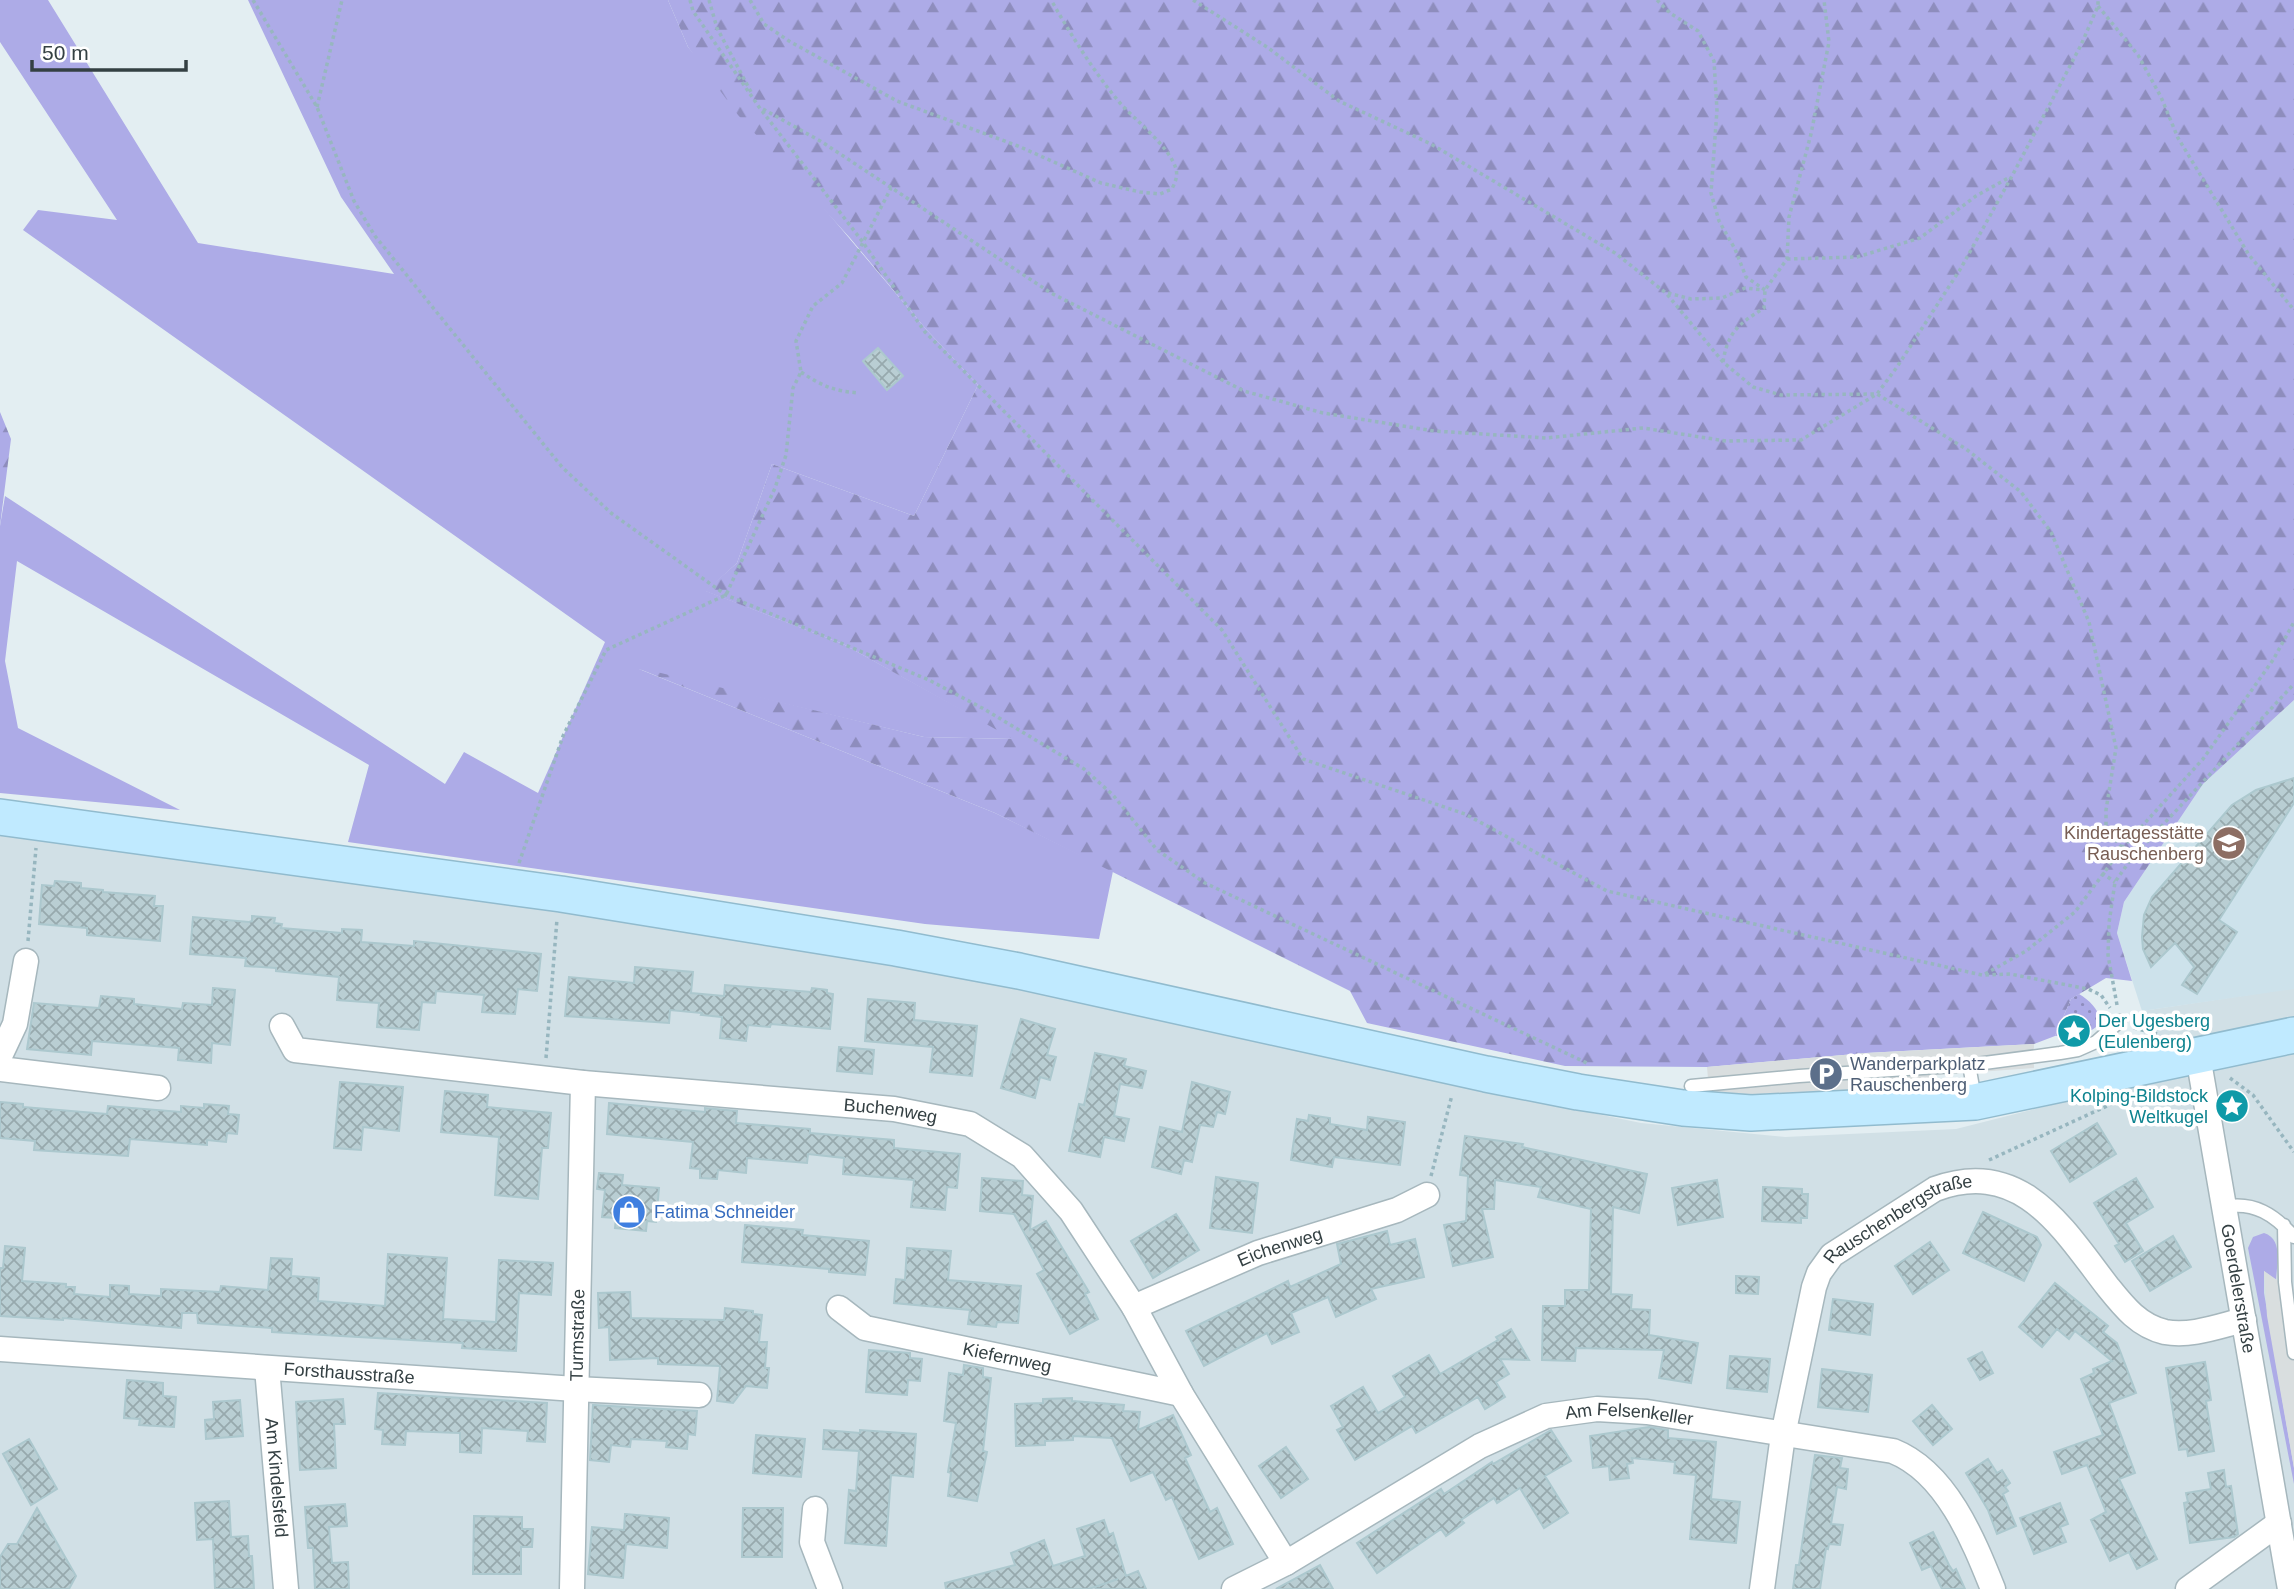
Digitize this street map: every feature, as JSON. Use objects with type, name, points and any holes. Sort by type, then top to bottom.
[{"type":"main road","points":[[0,817],[561,894],[896,948],[1019,971],[1458,1068],[1683,1108],[1737,1112],[1975,1102],[2294,1035]]},
{"type":"street","points":[[0,1056],[15,1024],[26,961]]},
{"type":"street","name":"Buchenweg","points":[[282,1026],[295,1051],[583,1083],[894,1110],[970,1124],[1022,1156],[1071,1211],[1134,1307],[1181,1394],[1286,1563]]},
{"type":"street","name":"Goerdelerstraße","points":[[2198,1056],[2292,1588]]},
{"type":"street","points":[[0,1069],[159,1088]]},
{"type":"street","name":"Turmstraße","points":[[572,1589],[583,1083]]},
{"type":"street","name":"Rauschenbergstraße","points":[[1762,1589],[1783,1435],[1819,1273],[1832,1255],[1935,1189],[1954,1182],[1987,1182],[2012,1188],[2038,1202],[2130,1314],[2147,1325],[2168,1332],[2184,1333],[2244,1320]]},
{"type":"street","name":"Eichenweg","points":[[1134,1307],[1258,1253],[1397,1210],[1427,1195]]},
{"type":"street","name":"Kiefernweg","points":[[839,1308],[865,1328],[1181,1394]]},
{"type":"street","name":"Forsthausstraße","points":[[0,1349],[575,1389],[699,1395]]},
{"type":"street","name":"Am Kindelsfeld","points":[[267,1368],[286,1589]]},
{"type":"street","name":"Am Felsenkeller","points":[[1234,1589],[1286,1563],[1480,1446],[1546,1416],[1597,1409],[1647,1412],[1893,1451],[1909,1457],[1922,1467],[1950,1503],[1979,1553],[1993,1589]]},
{"type":"street","points":[[815,1509],[812,1542],[830,1589]]},
{"type":"street","points":[[2188,1589],[2279,1523]]},
{"type":"lane","points":[[1691,1086],[1969,1065],[2078,1050],[2102,1037],[2120,1021]]},
{"type":"lane","points":[[1969,1065],[1975,1102]]},
{"type":"lane","points":[[2224,1207],[2243,1205],[2257,1208],[2270,1214],[2294,1237]]},
{"type":"lane","points":[[2284,1225],[2285,1282],[2294,1353]]},
{"type":"path","points":[[253,0],[317,107],[354,201],[375,236],[562,467],[611,513],[726,595],[929,680],[1073,762],[1113,796],[1157,850],[1205,883],[1595,1067]]},
{"type":"path","points":[[317,107],[342,0]]},
{"type":"path","points":[[690,0],[693,11],[759,107],[862,241],[925,332],[1222,630],[1303,759],[1465,814],[1607,891],[1982,975],[2010,974],[2088,989],[2101,995],[2120,1021]]},
{"type":"path","points":[[709,0],[717,28],[759,107],[821,142],[1051,293],[1244,391],[1323,413],[1434,431],[1546,438],[1643,428],[1726,441],[1801,440],[1877,394],[1898,368],[1961,268],[2081,45],[2098,3]]},
{"type":"path","points":[[750,0],[764,24],[789,41],[897,101],[1018,146],[1101,183],[1160,194],[1172,189],[1177,179],[1176,167],[1154,137],[1121,104],[1089,64],[1051,0]]},
{"type":"path","points":[[1194,0],[1267,47],[1339,101],[1431,144],[1615,253],[1666,293],[1723,362],[1753,387],[1781,395],[1877,394],[1966,449],[2021,492],[2051,532],[2089,622],[2116,748],[2105,810],[2106,828],[2131,859]]},
{"type":"path","points":[[1657,0],[1670,13],[1698,31],[1714,61],[1717,110],[1712,193],[1719,221],[1735,249],[1746,277],[1765,290]]},
{"type":"path","points":[[1723,362],[1726,341],[1744,320],[1764,308],[1765,290],[1787,259],[1789,217],[1811,134],[1829,42],[1824,0]]},
{"type":"path","points":[[2098,3],[2138,55],[2161,97],[2178,138],[2249,255],[2294,310]]},
{"type":"path","points":[[1787,259],[1857,257],[1920,238],[1976,196],[2012,176]]},
{"type":"path","points":[[510,888],[563,736],[606,650],[726,595],[779,477],[786,455],[793,388],[801,372],[796,341],[813,306],[842,284],[891,188]]},
{"type":"path","points":[[1666,293],[1692,299],[1721,298],[1745,288],[1765,290]]},
{"type":"path","points":[[801,372],[820,385],[837,391],[859,393]]},
{"type":"path","points":[[1982,975],[2026,951],[2075,912],[2123,847],[2203,759],[2273,660],[2294,622]]},
{"type":"path","points":[[2120,1021],[2108,956],[2109,923],[2115,882],[2131,859],[2294,684]]},
{"type":"path","points":[[26,961],[36,865]]},
{"type":"path","points":[[2102,873],[2115,882]]},
{"type":"path","points":[[545,1077],[561,894]]},
{"type":"path","points":[[1427,1195],[1458,1068]]},
{"type":"path","points":[[1971,1181],[1970,1168],[2118,1102],[2124,1091],[2120,1072]]},
{"type":"path","points":[[2227,1075],[2253,1095],[2294,1152]]},
{"type":"shaded area","name":"Kindertagesstätte Rauschenberg","points":[[2294,700],[2294,989],[2142,1011],[2117,933],[2124,902],[2203,784]]},
{"type":"shaded area","points":[[0,825],[927,964],[1441,1082],[1641,1123],[1785,1137],[1956,1129],[2079,1098],[2147,1077],[2142,1011],[2294,988],[2294,1589],[0,1589]]},
{"type":"shaded area","name":"Wanderparkplatz Rauschenberg","points":[[2034,1044],[2034,1068],[1936,1075],[1936,1089],[1710,1101],[1707,1067],[1866,1053]]},
{"type":"shaded area","points":[[2264,1271],[2290,1289],[2294,1317],[2294,1468],[2267,1316]]},
{"type":"green space","points":[[0,0],[48,0],[198,243],[394,274],[341,197],[248,0],[668,0],[688,47],[925,328],[978,385],[914,516],[772,464],[737,563],[706,591],[843,644],[1015,739],[924,737],[639,669],[995,813],[1113,871],[1099,939],[925,924],[348,842],[369,765],[17,561],[5,661],[18,728],[180,810],[0,793],[0,526],[5,496],[445,784],[464,752],[538,793],[605,642],[23,230],[38,210],[117,220],[0,42]]},
{"type":"green space","points":[[668,0],[2294,0],[2294,700],[2203,784],[2124,902],[2117,933],[2132,981],[2106,978],[2071,999],[2055,1036],[2034,1044],[1866,1053],[1707,1067],[1565,1066],[1367,1023],[1350,991],[995,813],[632,666],[924,737],[1013,739],[843,644],[705,591],[737,563],[772,464],[914,516],[978,385],[738,115],[688,47]]},
{"type":"green space","points":[[0,412],[11,439],[0,526]]},
{"type":"green space","points":[[2079,994],[2096,1009],[2099,1015],[2097,1025],[2080,1034],[2055,1036],[2071,999]]},
{"type":"green space","points":[[2264,1233],[2274,1240],[2278,1252],[2276,1280],[2264,1271],[2264,1293],[2294,1468],[2294,1484],[2248,1248],[2253,1237]]},
{"type":"building","points":[[878,348],[903,376],[887,390],[863,361]]},
{"type":"building","points":[[2294,778],[2294,803],[2219,920],[2237,932],[2197,994],[2182,985],[2194,967],[2175,943],[2151,967],[2143,949],[2142,937],[2144,915],[2152,897],[2232,805],[2256,790]]},
{"type":"building","points":[[55,881],[81,883],[81,888],[103,892],[155,896],[154,906],[163,906],[160,941],[87,935],[87,928],[39,924],[42,885],[54,886]]},
{"type":"building","points":[[252,916],[275,918],[274,923],[282,924],[281,928],[342,933],[342,929],[362,930],[361,942],[414,946],[414,941],[541,954],[537,991],[518,989],[515,1014],[482,1012],[484,995],[436,991],[435,1003],[422,1002],[419,1030],[377,1027],[379,1003],[337,1000],[339,977],[245,966],[246,958],[190,954],[193,917],[249,922],[252,921]]},
{"type":"building","points":[[635,967],[693,972],[691,993],[724,996],[725,985],[811,992],[812,988],[827,990],[827,993],[833,994],[830,1029],[771,1024],[770,1027],[748,1025],[746,1041],[720,1038],[722,1017],[701,1015],[702,1013],[670,1010],[669,1023],[565,1016],[569,977],[634,983]]},
{"type":"building","points":[[213,988],[235,990],[230,1045],[212,1043],[211,1063],[178,1060],[179,1048],[92,1041],[91,1055],[27,1049],[34,1003],[99,1008],[101,996],[134,999],[134,1004],[182,1009],[183,1003],[212,1005]]},
{"type":"building","points":[[868,999],[915,1003],[914,1020],[977,1026],[972,1076],[930,1072],[933,1047],[865,1041]]},
{"type":"building","points":[[1021,1019],[1055,1029],[1047,1055],[1056,1057],[1050,1080],[1040,1077],[1035,1098],[1001,1088]]},
{"type":"building","points":[[839,1047],[874,1050],[872,1074],[837,1071]]},
{"type":"building","points":[[1095,1053],[1126,1059],[1124,1066],[1146,1071],[1142,1088],[1120,1084],[1114,1116],[1129,1119],[1124,1141],[1104,1137],[1100,1157],[1069,1151],[1079,1104],[1084,1105]]},
{"type":"building","points":[[340,1082],[403,1087],[399,1131],[363,1127],[361,1150],[334,1148]]},
{"type":"building","points":[[1192,1082],[1230,1092],[1225,1114],[1217,1112],[1213,1127],[1200,1125],[1192,1162],[1184,1160],[1181,1174],[1152,1167],[1160,1127],[1182,1132]]},
{"type":"building","points":[[445,1091],[488,1095],[487,1107],[551,1113],[548,1148],[542,1148],[538,1199],[495,1195],[499,1137],[441,1132]]},
{"type":"building","points":[[0,1102],[23,1104],[23,1107],[107,1114],[108,1106],[181,1112],[181,1106],[204,1108],[204,1104],[229,1106],[228,1114],[239,1115],[237,1134],[227,1133],[226,1142],[207,1140],[207,1145],[130,1139],[128,1156],[34,1150],[35,1141],[0,1138]]},
{"type":"building","points":[[609,1103],[705,1112],[705,1108],[737,1111],[736,1123],[894,1140],[894,1148],[960,1154],[957,1188],[947,1187],[945,1210],[911,1207],[914,1180],[843,1174],[844,1158],[808,1154],[807,1163],[747,1158],[746,1173],[718,1170],[717,1179],[700,1178],[700,1169],[690,1168],[693,1142],[607,1134]]},
{"type":"building","points":[[1309,1115],[1330,1118],[1330,1124],[1367,1130],[1368,1117],[1405,1122],[1400,1165],[1334,1157],[1332,1167],[1291,1160],[1297,1119],[1308,1121]]},
{"type":"building","points":[[2097,1123],[2116,1154],[2070,1182],[2051,1151]]},
{"type":"building","points":[[1465,1136],[1523,1144],[1522,1147],[1647,1174],[1639,1213],[1613,1207],[1611,1294],[1632,1295],[1631,1309],[1650,1310],[1649,1335],[1698,1343],[1691,1383],[1659,1378],[1664,1350],[1576,1348],[1575,1361],[1542,1360],[1543,1306],[1565,1306],[1565,1290],[1589,1290],[1591,1209],[1538,1197],[1541,1187],[1495,1180],[1494,1209],[1482,1209],[1493,1257],[1453,1266],[1444,1225],[1466,1221],[1468,1176],[1460,1175]]},
{"type":"building","points":[[599,1173],[623,1175],[622,1185],[659,1188],[656,1222],[647,1221],[646,1231],[615,1228],[616,1218],[602,1217],[605,1190],[597,1189]]},
{"type":"building","points":[[1216,1177],[1258,1183],[1252,1233],[1210,1228]]},
{"type":"building","points":[[982,1178],[1023,1181],[1022,1195],[1033,1196],[1030,1230],[1046,1221],[1089,1292],[1085,1294],[1098,1319],[1070,1334],[1037,1274],[1044,1270],[1014,1214],[980,1211]]},
{"type":"building","points":[[2136,1178],[2153,1207],[2126,1223],[2143,1251],[2125,1262],[2115,1246],[2119,1244],[2094,1203]]},
{"type":"building","points":[[1717,1180],[1723,1217],[1678,1225],[1672,1188]]},
{"type":"building","points":[[1763,1187],[1802,1189],[1802,1194],[1808,1194],[1807,1218],[1801,1218],[1801,1223],[1762,1221]]},
{"type":"building","points":[[1983,1212],[2037,1237],[2041,1245],[2024,1281],[1963,1253]]},
{"type":"building","points":[[1176,1214],[1199,1250],[1153,1278],[1131,1241]]},
{"type":"building","points":[[745,1225],[803,1230],[802,1235],[869,1241],[865,1275],[829,1272],[829,1269],[742,1262]]},
{"type":"building","points":[[1387,1231],[1390,1245],[1415,1239],[1424,1277],[1371,1289],[1376,1299],[1336,1317],[1328,1297],[1291,1313],[1299,1332],[1272,1344],[1267,1333],[1204,1366],[1186,1331],[1288,1281],[1290,1287],[1341,1264],[1337,1244]]},
{"type":"building","points":[[2173,1236],[2191,1267],[2150,1291],[2132,1261]]},
{"type":"building","points":[[1930,1242],[1949,1270],[1913,1294],[1895,1266]]},
{"type":"building","points":[[5,1246],[25,1248],[22,1281],[66,1284],[66,1287],[75,1287],[74,1294],[110,1297],[110,1285],[129,1286],[129,1294],[161,1296],[161,1289],[220,1292],[221,1286],[268,1290],[271,1258],[292,1259],[291,1276],[319,1278],[318,1301],[385,1306],[388,1254],[447,1258],[443,1319],[496,1322],[499,1260],[553,1263],[551,1295],[519,1293],[516,1351],[462,1348],[463,1343],[272,1332],[272,1328],[198,1323],[197,1313],[182,1313],[181,1328],[63,1318],[0,1316],[0,1268],[3,1268]]},
{"type":"building","points":[[907,1248],[951,1251],[948,1280],[1021,1286],[1018,1323],[997,1322],[996,1327],[968,1324],[970,1310],[894,1303],[896,1279],[905,1280]]},
{"type":"building","points":[[1736,1276],[1759,1277],[1758,1294],[1736,1293]]},
{"type":"building","points":[[2055,1283],[2108,1326],[2103,1332],[2117,1343],[2136,1393],[2109,1403],[2135,1473],[2119,1479],[2157,1559],[2137,1569],[2129,1552],[2110,1561],[2091,1520],[2106,1512],[2087,1465],[2062,1474],[2054,1452],[2103,1435],[2081,1379],[2094,1373],[2093,1369],[2112,1361],[2075,1331],[2069,1339],[2057,1329],[2042,1347],[2019,1327]]},
{"type":"building","points":[[630,1292],[631,1318],[724,1320],[725,1308],[753,1311],[753,1314],[762,1315],[759,1342],[767,1342],[767,1388],[746,1386],[733,1403],[717,1401],[720,1366],[658,1364],[658,1358],[610,1360],[609,1327],[599,1328],[598,1293]]},
{"type":"building","points":[[1833,1299],[1873,1304],[1870,1335],[1829,1330]]},
{"type":"building","points":[[1511,1329],[1529,1360],[1500,1359],[1509,1374],[1496,1382],[1505,1397],[1485,1409],[1478,1397],[1416,1433],[1412,1426],[1355,1460],[1337,1430],[1343,1427],[1331,1406],[1363,1387],[1378,1413],[1405,1397],[1393,1376],[1429,1355],[1440,1374],[1498,1340],[1496,1337]]},
{"type":"building","points":[[869,1350],[910,1353],[910,1358],[922,1359],[920,1381],[908,1380],[907,1395],[866,1392]]},
{"type":"building","points":[[1982,1352],[1993,1373],[1980,1380],[1968,1359]]},
{"type":"building","points":[[1730,1356],[1770,1359],[1767,1392],[1727,1388]]},
{"type":"building","points":[[2205,1362],[2211,1400],[2206,1401],[2214,1451],[2188,1456],[2187,1449],[2179,1450],[2166,1368]]},
{"type":"building","points":[[964,1365],[983,1368],[983,1377],[991,1378],[983,1451],[987,1452],[977,1501],[948,1496],[951,1473],[948,1472],[956,1423],[944,1421],[949,1373],[963,1375]]},
{"type":"building","points":[[1822,1369],[1872,1375],[1868,1412],[1818,1407]]},
{"type":"building","points":[[127,1380],[163,1383],[163,1396],[176,1397],[174,1427],[139,1425],[140,1419],[124,1418]]},
{"type":"building","points":[[378,1393],[547,1403],[545,1442],[527,1441],[528,1431],[482,1428],[481,1453],[460,1452],[460,1433],[406,1431],[405,1445],[382,1444],[383,1430],[375,1429]]},
{"type":"building","points":[[1072,1398],[1072,1401],[1124,1405],[1123,1411],[1140,1412],[1138,1430],[1173,1415],[1191,1455],[1185,1458],[1210,1512],[1217,1508],[1233,1544],[1199,1559],[1172,1497],[1166,1500],[1153,1472],[1131,1481],[1112,1438],[1073,1436],[1073,1440],[1045,1441],[1045,1445],[1016,1446],[1015,1404]]},
{"type":"building","points":[[343,1399],[345,1424],[334,1424],[336,1468],[300,1470],[296,1402]]},
{"type":"building","points":[[240,1400],[243,1436],[206,1439],[205,1420],[214,1419],[213,1402]]},
{"type":"building","points":[[593,1405],[697,1411],[695,1435],[688,1434],[687,1449],[666,1447],[667,1441],[631,1439],[630,1447],[611,1445],[609,1462],[590,1460]]},
{"type":"building","points":[[1932,1405],[1952,1429],[1933,1445],[1913,1421]]},
{"type":"building","points":[[1649,1427],[1668,1430],[1668,1438],[1716,1442],[1711,1499],[1740,1502],[1736,1543],[1690,1539],[1696,1475],[1674,1473],[1675,1462],[1632,1458],[1633,1463],[1627,1464],[1629,1478],[1610,1480],[1609,1466],[1593,1468],[1590,1436]]},
{"type":"building","points":[[824,1430],[916,1434],[913,1477],[891,1475],[886,1546],[845,1543],[849,1490],[856,1491],[859,1451],[823,1449]]},
{"type":"building","points":[[1551,1430],[1571,1461],[1545,1476],[1568,1513],[1544,1528],[1520,1488],[1497,1503],[1494,1498],[1461,1520],[1464,1523],[1446,1536],[1441,1529],[1377,1573],[1357,1543],[1441,1489],[1444,1494],[1492,1462],[1493,1464]]},
{"type":"building","points":[[756,1435],[805,1439],[801,1477],[753,1473]]},
{"type":"building","points":[[29,1439],[57,1489],[31,1505],[3,1454]]},
{"type":"building","points":[[1286,1447],[1308,1479],[1281,1498],[1259,1466]]},
{"type":"building","points":[[1815,1455],[1842,1458],[1840,1468],[1848,1469],[1846,1489],[1837,1487],[1831,1524],[1843,1525],[1840,1545],[1829,1544],[1828,1549],[1826,1548],[1820,1589],[1793,1589],[1796,1565],[1799,1565]]},
{"type":"building","points":[[1988,1459],[1997,1473],[2002,1470],[2010,1483],[2005,1487],[2008,1491],[2003,1494],[2016,1526],[1997,1534],[1988,1510],[1966,1473]]},
{"type":"building","points":[[2224,1470],[2226,1487],[2231,1486],[2238,1534],[2234,1537],[2190,1543],[2184,1503],[2188,1502],[2186,1493],[2211,1489],[2208,1473]]},
{"type":"building","points":[[229,1501],[231,1537],[248,1536],[254,1589],[215,1589],[213,1539],[197,1540],[195,1503]]},
{"type":"building","points":[[2060,1503],[2068,1524],[2060,1527],[2066,1542],[2034,1554],[2020,1518]]},
{"type":"building","points":[[345,1504],[347,1526],[329,1527],[332,1563],[348,1562],[349,1589],[315,1589],[313,1548],[308,1548],[305,1507]]},
{"type":"building","points":[[37,1508],[76,1576],[69,1589],[0,1589],[0,1557],[8,1544],[17,1544]]},
{"type":"building","points":[[743,1508],[783,1508],[782,1557],[742,1557]]},
{"type":"building","points":[[625,1514],[669,1518],[667,1548],[626,1544],[623,1578],[588,1574],[592,1527],[624,1530]]},
{"type":"building","points":[[474,1516],[522,1517],[522,1529],[533,1529],[532,1547],[521,1547],[521,1574],[473,1574]]},
{"type":"building","points":[[1104,1520],[1109,1535],[1113,1533],[1126,1576],[1138,1571],[1146,1589],[1095,1587],[1118,1579],[1089,1589],[946,1589],[945,1583],[1015,1565],[1011,1553],[1044,1540],[1053,1566],[1085,1556],[1077,1529]]},
{"type":"building","points":[[1933,1532],[1949,1565],[1953,1571],[1956,1569],[1965,1589],[1942,1589],[1931,1566],[1922,1570],[1910,1543]]},
{"type":"building","points":[[1320,1565],[1333,1589],[1276,1589]]},
{"type":"place","name":"Kindertagesstätte Rauschenberg","points":[[2229,843]]},
{"type":"place","name":"Der Ugesberg (Eulenberg)","points":[[2074,1031]]},
{"type":"place","name":"Wanderparkplatz Rauschenberg","points":[[1826,1074]]},
{"type":"place","name":"Kolping-Bildstock Weltkugel","points":[[2232,1106]]},
{"type":"place","name":"Fatima Schneider","points":[[629,1212]]}]
